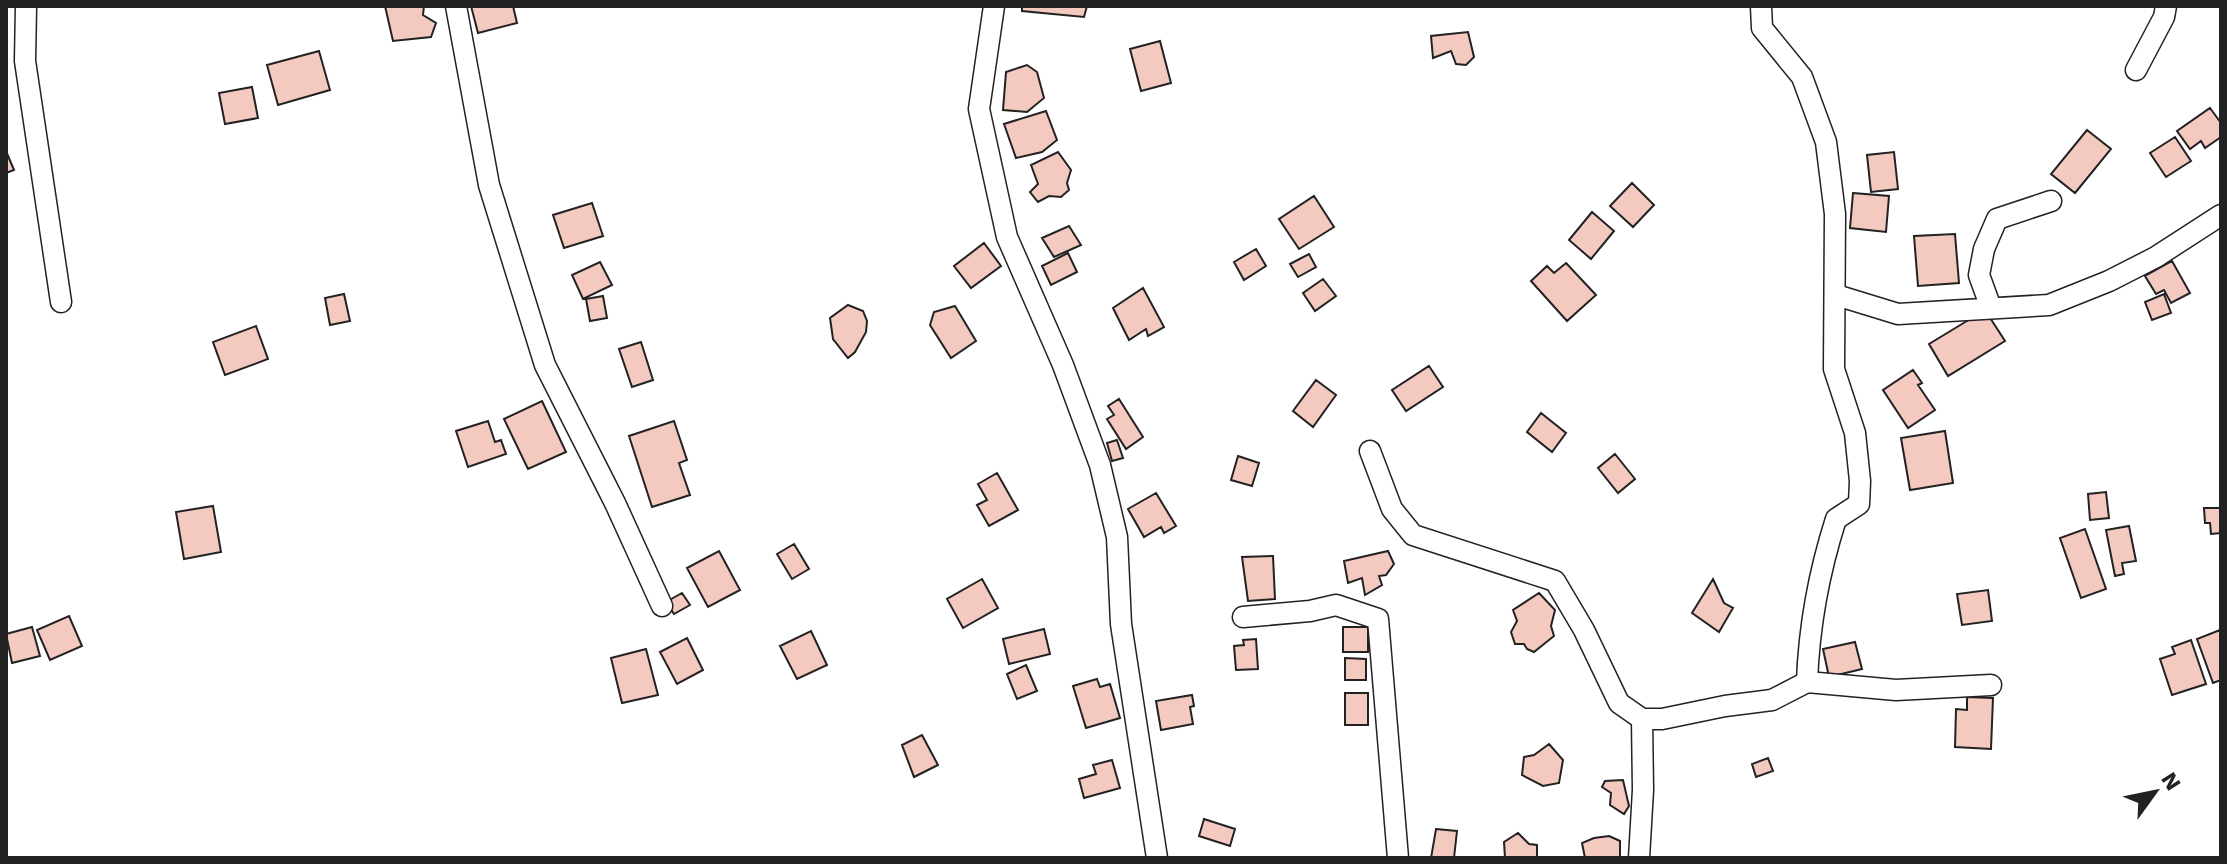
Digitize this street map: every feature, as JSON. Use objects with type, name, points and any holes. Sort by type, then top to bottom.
[{"type":"street","points":[[26,6],[25,61],[61,302]]},
{"type":"street","points":[[456,6],[489,185],[545,365],[615,503],[662,606]]},
{"type":"street","points":[[994,6],[979,109],[1007,237],[1068,380],[1100,465],[1117,537],[1121,624],[1157,858]]},
{"type":"street","points":[[1761,6],[1762,28],[1802,77],[1826,142],[1835,214],[1834,369],[1855,433],[1860,481],[1859,504],[1836,519],[1821,567],[1807,682]]},
{"type":"street","points":[[2136,70],[2164,17],[2166,6]]},
{"type":"street","points":[[1991,308],[1979,275],[1984,249],[1997,219],[2051,201]]},
{"type":"street","points":[[1836,295],[1898,314],[2049,305],[2156,257],[2221,215]]},
{"type":"street","points":[[1370,451],[1392,509],[1413,535],[1555,581],[1584,630],[1619,703],[1642,719],[1662,719],[1772,700],[1807,682],[1896,690],[1991,685]]},
{"type":"street","points":[[1243,617],[1310,611],[1336,605],[1378,619],[1398,858]]},
{"type":"street","points":[[1639,858],[1643,790],[1642,719]]},
{"type":"building","points":[[385,6],[424,6],[423,15],[436,23],[431,37],[393,41]]},
{"type":"building","points":[[471,6],[513,6],[517,23],[478,33]]},
{"type":"building","points":[[1022,6],[1087,6],[1084,17],[1022,11]]},
{"type":"building","points":[[1468,32],[1474,57],[1466,65],[1456,64],[1451,51],[1433,58],[1431,36]]},
{"type":"building","points":[[1160,41],[1171,83],[1141,91],[1130,49]]},
{"type":"building","points":[[319,51],[330,90],[278,105],[267,65]]},
{"type":"building","points":[[1027,65],[1037,72],[1044,98],[1027,112],[1003,110],[1006,72]]},
{"type":"building","points":[[252,87],[258,118],[225,124],[219,93]]},
{"type":"building","points":[[2210,108],[2221,123],[2221,137],[2205,148],[2201,141],[2190,149],[2177,131]]},
{"type":"building","points":[[1046,111],[1057,140],[1042,152],[1016,158],[1004,124]]},
{"type":"building","points":[[2087,130],[2111,149],[2075,193],[2051,174]]},
{"type":"building","points":[[2175,137],[2191,161],[2166,177],[2150,153]]},
{"type":"building","points":[[6,151],[14,170],[6,173]]},
{"type":"building","points":[[1058,152],[1071,170],[1067,183],[1069,190],[1061,197],[1049,196],[1038,202],[1030,192],[1038,184],[1031,165]]},
{"type":"building","points":[[1894,152],[1898,189],[1871,192],[1867,155]]},
{"type":"building","points":[[1632,183],[1654,205],[1633,227],[1610,206]]},
{"type":"building","points":[[1853,193],[1889,196],[1886,232],[1850,228]]},
{"type":"building","points":[[1314,196],[1334,227],[1299,249],[1279,219]]},
{"type":"building","points":[[592,203],[603,236],[564,248],[553,215]]},
{"type":"building","points":[[1592,212],[1614,231],[1591,259],[1569,240]]},
{"type":"building","points":[[1069,226],[1081,245],[1054,257],[1042,238]]},
{"type":"building","points":[[1955,234],[1959,283],[1918,286],[1914,236]]},
{"type":"building","points":[[984,243],[1001,266],[971,288],[954,266]]},
{"type":"building","points":[[1256,249],[1266,266],[1244,280],[1234,262]]},
{"type":"building","points":[[1068,253],[1077,272],[1051,285],[1042,266]]},
{"type":"building","points":[[1309,254],[1316,267],[1298,277],[1290,264]]},
{"type":"building","points":[[2172,261],[2190,293],[2171,303],[2164,290],[2156,294],[2145,276]]},
{"type":"building","points":[[600,262],[612,285],[583,299],[572,275]]},
{"type":"building","points":[[1566,263],[1596,295],[1567,321],[1531,281],[1547,266],[1554,273]]},
{"type":"building","points":[[1323,279],[1336,296],[1315,311],[1303,293]]},
{"type":"building","points":[[1143,288],[1164,327],[1148,336],[1146,329],[1129,340],[1113,308]]},
{"type":"building","points":[[344,294],[350,321],[330,325],[325,298]]},
{"type":"building","points":[[2164,294],[2171,313],[2152,320],[2145,302]]},
{"type":"building","points":[[603,296],[607,318],[590,321],[586,299]]},
{"type":"building","points":[[848,305],[863,311],[867,321],[866,332],[848,358],[833,339],[830,318]]},
{"type":"building","points":[[955,306],[976,341],[951,358],[930,325],[934,312]]},
{"type":"building","points":[[1985,310],[2005,341],[1948,376],[1929,344]]},
{"type":"building","points":[[256,326],[268,359],[225,375],[213,342]]},
{"type":"building","points":[[641,342],[653,380],[632,387],[619,349]]},
{"type":"building","points":[[1429,366],[1443,387],[1406,411],[1392,390]]},
{"type":"building","points":[[1913,370],[1922,383],[1918,385],[1935,410],[1908,428],[1883,390]]},
{"type":"building","points":[[1316,380],[1336,395],[1313,427],[1293,411]]},
{"type":"building","points":[[1119,399],[1143,437],[1126,449],[1107,419],[1114,415],[1108,406]]},
{"type":"building","points":[[542,401],[566,452],[528,469],[504,419]]},
{"type":"building","points":[[1541,413],[1566,433],[1552,452],[1527,432]]},
{"type":"building","points":[[488,421],[495,442],[501,440],[506,454],[468,467],[456,431]]},
{"type":"building","points":[[674,421],[687,460],[679,463],[690,495],[652,507],[629,436]]},
{"type":"building","points":[[1945,431],[1953,483],[1910,490],[1901,438]]},
{"type":"building","points":[[1117,440],[1123,458],[1112,461],[1107,443]]},
{"type":"building","points":[[1615,454],[1635,479],[1618,493],[1598,468]]},
{"type":"building","points":[[1238,456],[1259,463],[1252,486],[1231,480]]},
{"type":"building","points":[[997,473],[1018,510],[989,526],[977,505],[987,500],[978,484]]},
{"type":"building","points":[[2106,492],[2109,518],[2090,520],[2088,494]]},
{"type":"building","points":[[1156,493],[1176,526],[1164,533],[1161,527],[1144,537],[1128,509]]},
{"type":"building","points":[[213,506],[221,552],[184,559],[176,512]]},
{"type":"building","points":[[2204,508],[2221,508],[2221,533],[2211,534],[2210,523],[2205,523]]},
{"type":"building","points":[[2129,526],[2136,561],[2122,563],[2124,574],[2115,576],[2106,530]]},
{"type":"building","points":[[2085,529],[2106,589],[2081,598],[2060,538]]},
{"type":"building","points":[[794,544],[809,569],[792,579],[777,554]]},
{"type":"building","points":[[719,551],[740,590],[708,607],[687,568]]},
{"type":"building","points":[[1388,551],[1394,564],[1386,575],[1379,576],[1382,585],[1365,595],[1362,578],[1348,583],[1344,561]]},
{"type":"building","points":[[1273,556],[1275,599],[1248,601],[1242,557]]},
{"type":"building","points":[[982,579],[998,608],[963,628],[947,599]]},
{"type":"building","points":[[1713,579],[1724,603],[1733,608],[1719,632],[1692,613]]},
{"type":"building","points":[[1988,590],[1992,621],[1962,625],[1957,594]]},
{"type":"building","points":[[682,593],[690,605],[674,614],[666,602]]},
{"type":"building","points":[[1539,593],[1555,610],[1551,626],[1554,636],[1534,652],[1524,644],[1515,644],[1511,632],[1517,621],[1513,610]]},
{"type":"building","points":[[69,616],[82,646],[50,660],[37,630]]},
{"type":"building","points":[[32,627],[40,656],[12,663],[6,634]]},
{"type":"building","points":[[1343,627],[1368,627],[1368,652],[1343,652]]},
{"type":"building","points":[[1044,629],[1050,654],[1009,664],[1003,639]]},
{"type":"building","points":[[2220,630],[2221,680],[2213,683],[2197,639]]},
{"type":"building","points":[[811,631],[827,665],[797,679],[780,646]]},
{"type":"building","points":[[687,638],[703,670],[677,684],[660,652]]},
{"type":"building","points":[[1256,639],[1258,669],[1236,670],[1234,646],[1244,645],[1243,640]]},
{"type":"building","points":[[2191,640],[2206,684],[2172,695],[2160,659],[2175,654],[2172,647]]},
{"type":"building","points":[[1855,642],[1862,669],[1829,677],[1823,649]]},
{"type":"building","points":[[646,649],[658,695],[622,703],[611,658]]},
{"type":"building","points":[[1345,658],[1366,659],[1366,680],[1345,680]]},
{"type":"building","points":[[1026,665],[1037,691],[1017,699],[1007,674]]},
{"type":"building","points":[[1097,679],[1100,687],[1110,684],[1120,718],[1086,728],[1073,686]]},
{"type":"building","points":[[1345,693],[1368,693],[1368,725],[1345,725]]},
{"type":"building","points":[[1192,695],[1194,706],[1190,707],[1193,724],[1161,730],[1156,701]]},
{"type":"building","points":[[1967,697],[1993,698],[1991,749],[1955,747],[1956,709],[1967,710]]},
{"type":"building","points":[[922,735],[938,765],[914,777],[902,745]]},
{"type":"building","points":[[1549,744],[1563,760],[1559,783],[1543,786],[1522,775],[1524,757],[1534,755]]},
{"type":"building","points":[[1768,758],[1773,771],[1756,777],[1752,764]]},
{"type":"building","points":[[1112,760],[1120,788],[1084,798],[1079,779],[1096,774],[1093,765]]},
{"type":"building","points":[[1623,780],[1629,806],[1624,814],[1610,805],[1611,793],[1602,787],[1605,781]]},
{"type":"building","points":[[1204,819],[1235,829],[1230,846],[1199,836]]},
{"type":"building","points":[[1436,829],[1457,831],[1454,858],[1431,858]]},
{"type":"building","points":[[1518,833],[1529,844],[1537,845],[1537,858],[1505,858],[1504,842]]},
{"type":"building","points":[[1609,836],[1620,841],[1620,858],[1585,858],[1582,843]]}]
